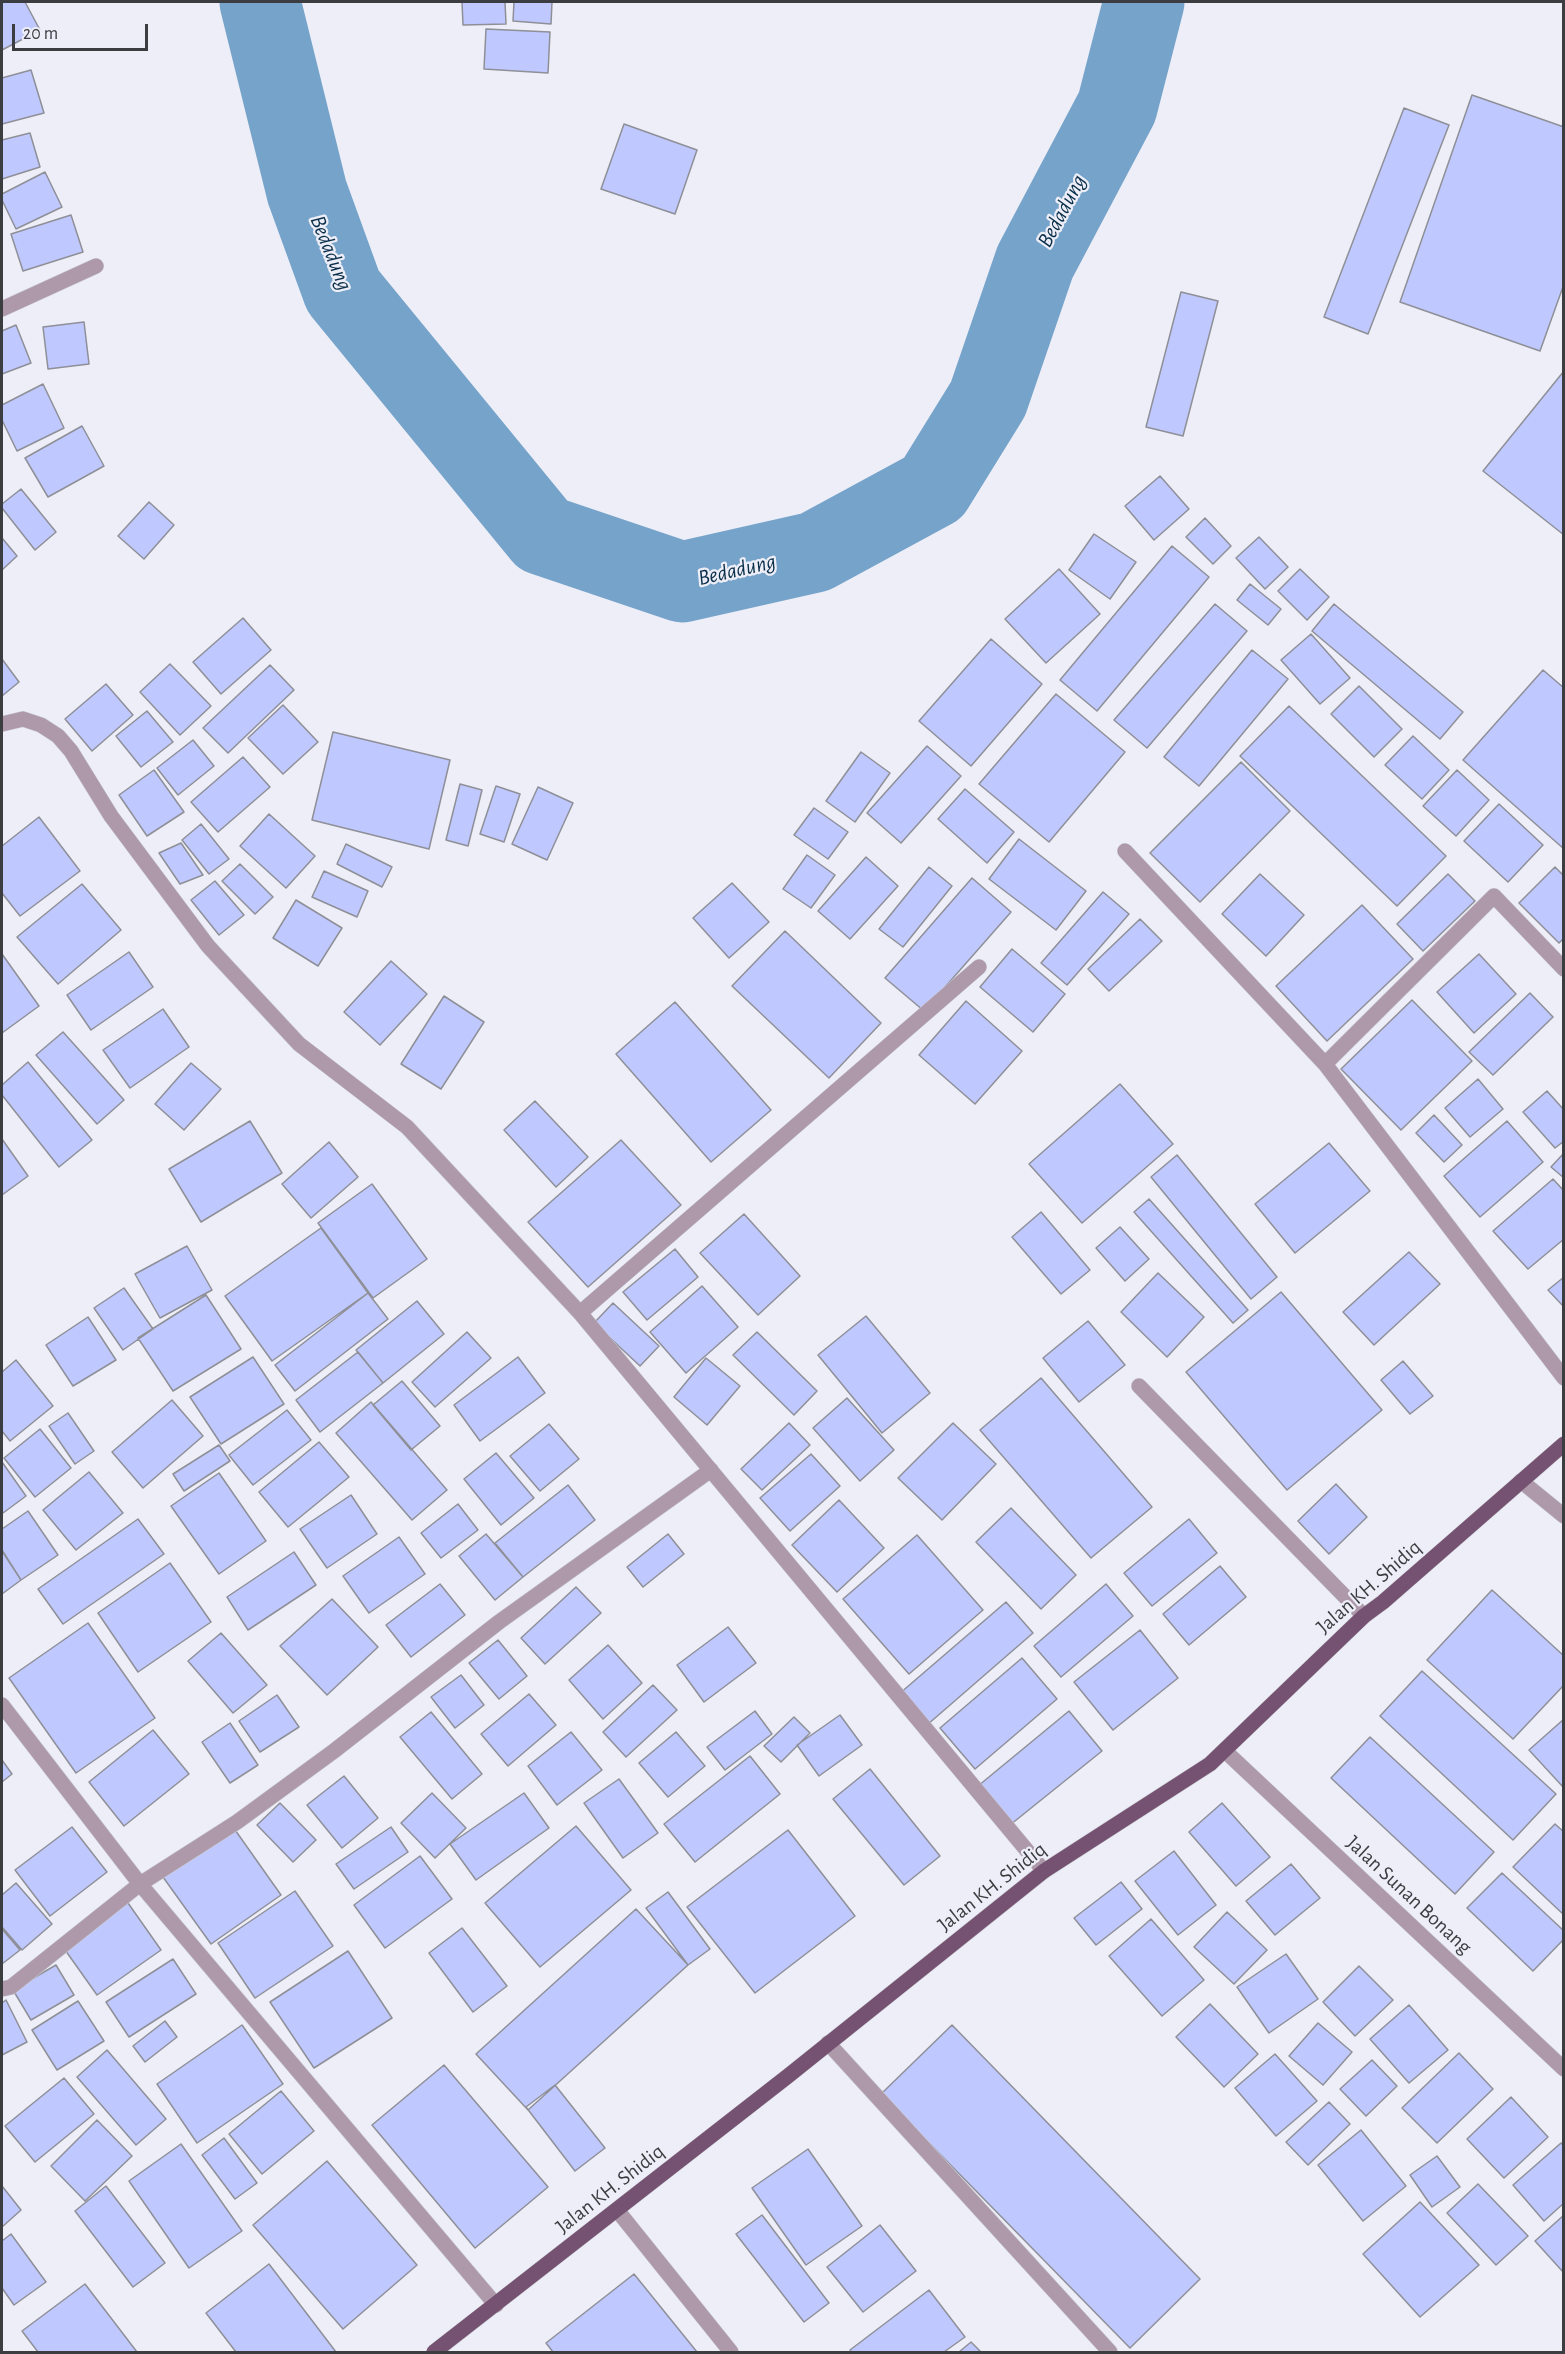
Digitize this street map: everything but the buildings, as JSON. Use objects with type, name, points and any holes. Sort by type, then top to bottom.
[{"type":"main road","name":"Jalan KH. Shidiq","points":[[434,2352],[617,2210],[1044,1871],[1210,1764],[1364,1616],[1383,1602],[1563,1444]]},
{"type":"street","points":[[2,309],[96,266]]},
{"type":"street","points":[[2,724],[23,719],[41,725],[58,736],[71,751],[111,816],[208,946],[299,1044],[407,1127],[580,1313],[1044,1871]]},
{"type":"street","points":[[1125,851],[1325,1064],[1563,1378]]},
{"type":"street","points":[[1325,1064],[1494,896],[1563,969]]},
{"type":"street","points":[[580,1313],[979,967]]},
{"type":"street","points":[[1139,1386],[1364,1616]]},
{"type":"street","points":[[2,1989],[11,1987],[140,1884],[247,1815],[334,1751],[499,1622],[711,1470]]},
{"type":"street","points":[[1521,1481],[1563,1516]]},
{"type":"street","points":[[2,1705],[140,1884],[496,2305]]},
{"type":"street","name":"Jalan Sunan Bonang","points":[[1225,1751],[1563,2069]]},
{"type":"street","points":[[828,2043],[1110,2352]]},
{"type":"street","points":[[617,2210],[731,2352]]},
{"type":"waterway","name":"Bedadung","points":[[260,2],[307,192],[343,291],[543,535],[682,582],[815,552],[933,488],[988,399],[1035,262],[1117,107],[1144,2]]}]
